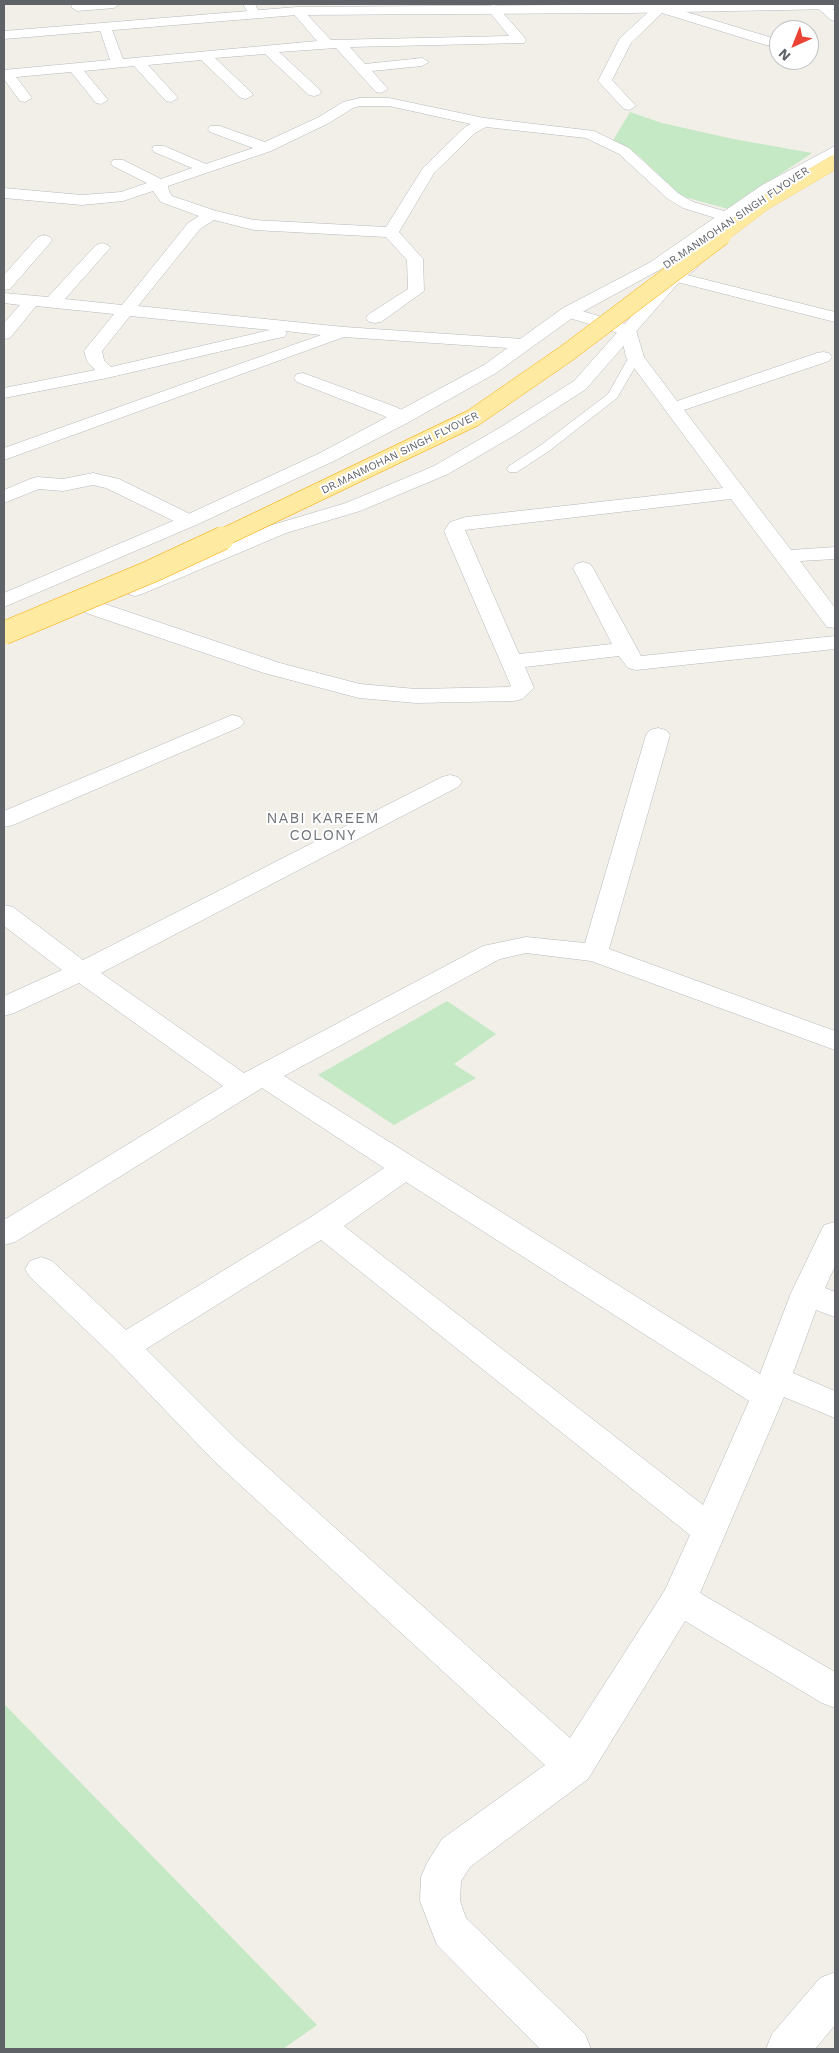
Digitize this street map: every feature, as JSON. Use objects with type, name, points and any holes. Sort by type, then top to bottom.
[{"type":"highway","name":"DR.MANMOHAN SINGH FLYOVER","points":[[4,619],[277,501],[468,403],[786,181],[835,154]]},
{"type":"highway","name":"DR.MANMOHAN SINGH FLYOVER","points":[[4,633],[152,571],[355,476],[473,418],[567,353],[765,203],[835,162]]},
{"type":"street","points":[[84,29],[76,5],[114,4]]},
{"type":"street","points":[[819,4],[835,17]]},
{"type":"street","points":[[4,35],[105,27],[252,9],[297,11],[493,9],[517,7],[626,6],[660,8],[835,5]]},
{"type":"street","points":[[660,8],[769,41]]},
{"type":"street","points":[[629,106],[605,81],[625,41],[660,8]]},
{"type":"street","points":[[6,74],[333,44],[520,40],[493,9]]},
{"type":"street","points":[[297,11],[363,68],[381,89]]},
{"type":"street","points":[[105,27],[118,63]]},
{"type":"street","points":[[404,41],[422,62],[434,70]]},
{"type":"street","points":[[268,49],[314,92]]},
{"type":"street","points":[[205,56],[246,95]]},
{"type":"street","points":[[138,62],[171,98]]},
{"type":"street","points":[[363,68],[422,62]]},
{"type":"street","points":[[75,68],[101,100]]},
{"type":"street","points":[[6,74],[25,98]]},
{"type":"street","points":[[4,193],[82,200],[123,196],[266,148],[324,120],[348,105],[370,100],[389,102],[484,122],[589,134],[624,150],[673,196],[688,205],[725,216]]},
{"type":"street","points":[[391,232],[428,171],[470,130],[484,122]]},
{"type":"street","points":[[215,129],[266,148]]},
{"type":"street","points":[[159,149],[206,169]]},
{"type":"street","points":[[4,601],[189,521],[327,457],[402,418],[490,368],[569,312],[655,266],[766,188],[835,150]]},
{"type":"street","points":[[118,163],[160,184]]},
{"type":"street","points":[[4,645],[279,529],[353,507],[441,470],[508,431],[580,385],[675,277],[772,204],[835,167]]},
{"type":"street","points":[[160,184],[166,198],[211,214],[254,225],[391,232],[415,259],[416,291],[375,318]]},
{"type":"street","points":[[107,373],[96,361],[93,352],[194,226],[211,214]]},
{"type":"street","points":[[4,285],[44,240]]},
{"type":"street","points":[[52,303],[102,248]]},
{"type":"street","points":[[675,277],[835,317]]},
{"type":"street","points":[[4,298],[298,328],[523,344]]},
{"type":"street","points":[[4,334],[32,301]]},
{"type":"street","points":[[569,312],[628,331]]},
{"type":"street","points":[[4,393],[107,373],[298,328]]},
{"type":"street","points":[[628,331],[636,356],[673,408],[787,556],[835,622]]},
{"type":"street","points":[[4,454],[344,332]]},
{"type":"street","points":[[673,408],[824,357]]},
{"type":"street","points":[[303,378],[389,411],[402,418]]},
{"type":"street","points":[[4,497],[37,484],[63,484],[94,479],[112,483],[189,521]]},
{"type":"street","points":[[94,608],[272,668],[359,691],[416,696],[514,694],[523,688],[454,531],[457,526],[466,523],[737,492]]},
{"type":"street","points":[[787,556],[835,553]]},
{"type":"street","points":[[582,568],[631,659],[636,663],[835,643]]},
{"type":"street","points":[[510,662],[626,649]]},
{"type":"street","points":[[4,820],[232,722]]},
{"type":"street","points":[[595,953],[658,735]]},
{"type":"street","points":[[4,1007],[81,972],[450,782]]},
{"type":"street","points":[[4,913],[81,972],[253,1081],[406,1168],[771,1388],[835,1405]]},
{"type":"street","points":[[4,1234],[253,1081],[492,952],[526,946],[595,953],[835,1041]]},
{"type":"street","points":[[124,1347],[322,1225],[406,1168]]},
{"type":"street","points":[[322,1225],[709,1530]]},
{"type":"street","points":[[570,2049],[451,1931],[440,1901],[441,1876],[456,1853],[574,1766],[679,1599],[771,1388],[821,1299],[835,1233]]},
{"type":"street","points":[[41,1269],[124,1347],[226,1451],[574,1766]]},
{"type":"street","points":[[679,1599],[835,1691]]},
{"type":"street","points":[[787,2049],[835,1993]]},
{"type":"lane","points":[[513,469],[572,429],[613,396],[636,356]]},
{"type":"green space","points":[[630,112],[662,123],[733,139],[812,153],[728,209],[681,196],[638,155],[612,142]]},
{"type":"green space","points":[[447,1001],[496,1034],[454,1064],[476,1078],[394,1125],[318,1075]]},
{"type":"green space","points":[[4,1704],[317,2025],[283,2049],[4,2049]]},
{"type":"district","name":"NABI KAREEM COLONY","points":[[323,828]]}]
